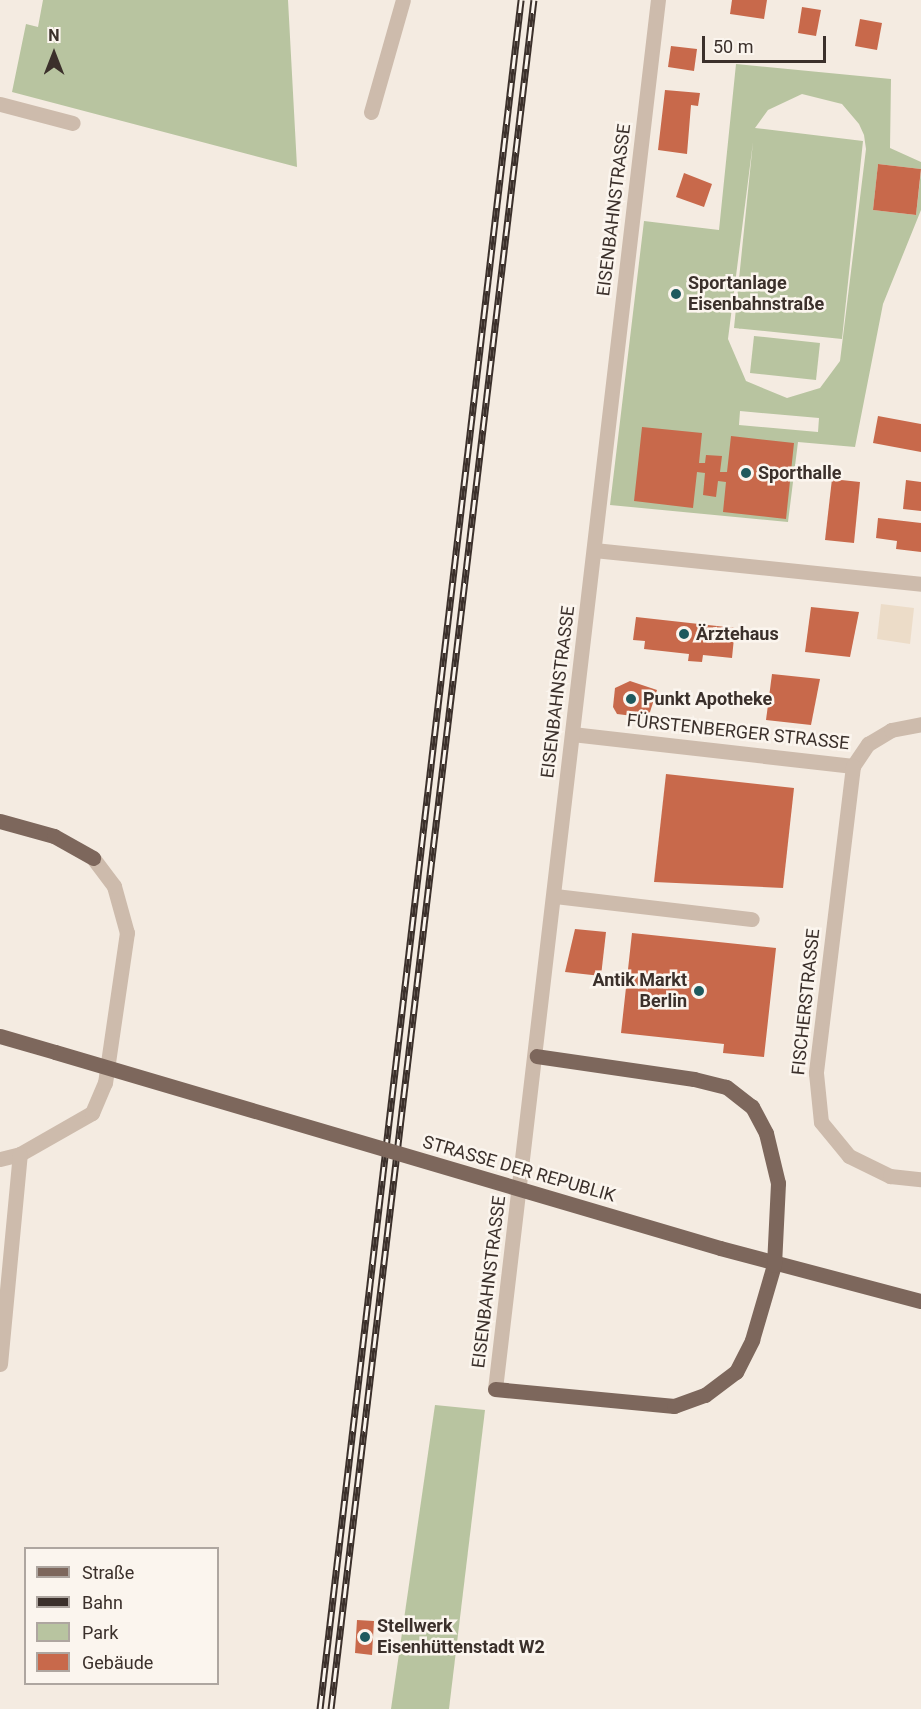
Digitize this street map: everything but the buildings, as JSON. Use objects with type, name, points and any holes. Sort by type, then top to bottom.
[{"type":"main road","points":[[0,821],[54,836],[93,858]]},
{"type":"main road","name":"STRASSE DER REPUBLIK","points":[[0,1036],[774,1265],[921,1301]]},
{"type":"main road","points":[[495,1389],[674,1406],[705,1395],[736,1372],[752,1340],[774,1265],[778,1183],[766,1133],[752,1107],[726,1087],[694,1079],[537,1056]]},
{"type":"street","points":[[371,112],[403,0]]},
{"type":"street","name":"EISENBAHNSTRASSE","points":[[495,1389],[537,1056],[572,734],[658,0]]},
{"type":"street","points":[[0,104],[73,123]]},
{"type":"street","points":[[594,550],[921,584]]},
{"type":"street","name":"FÜRSTENBERGER STRASSE","points":[[572,734],[853,766],[867,744],[891,730],[921,724]]},
{"type":"street","name":"FISCHERSTRASSE","points":[[853,766],[816,1073],[821,1122],[849,1156],[890,1176],[921,1179]]},
{"type":"street","points":[[0,1159],[20,1154],[92,1113],[105,1083],[127,933],[114,886],[93,858]]},
{"type":"street","points":[[555,896],[752,919]]},
{"type":"street","points":[[0,1364],[20,1154]]},
{"type":"green space","points":[[43,0],[288,0],[297,167],[12,92],[26,24],[38,27]]},
{"type":"green space","points":[[736,64],[891,79],[890,148],[921,162],[921,169],[878,164],[873,210],[916,215],[921,171],[921,210],[883,304],[855,447],[798,442],[788,522],[610,505],[644,221],[719,230]],"holes":[[[802,94],[842,104],[859,124],[864,135],[866,149],[840,361],[820,388],[787,398],[746,381],[728,339],[753,142],[734,328],[842,339],[863,141],[755,128],[768,110]],[[740,411],[819,418],[818,432],[739,425]]]},
{"type":"green space","points":[[754,336],[820,343],[816,380],[750,373]]},
{"type":"green space","points":[[435,1405],[485,1410],[449,1709],[391,1709]]},
{"type":"shaded area","points":[[881,604],[914,608],[910,644],[877,639]]},
{"type":"railway","points":[[320,1709],[521,0]]},
{"type":"railway","points":[[331,1709],[534,0]]},
{"type":"place","name":"Sportanlage Eisenbahnstraße","points":[[676,294]]},
{"type":"place","name":"Sporthalle","points":[[746,473]]},
{"type":"place","name":"Ärztehaus","points":[[684,634]]},
{"type":"place","name":"Punkt Apotheke","points":[[631,699]]},
{"type":"place","name":"Antik Markt Berlin","points":[[699,991]]},
{"type":"place","name":"Stellwerk Eisenhüttenstadt W2","points":[[365,1637]]}]
